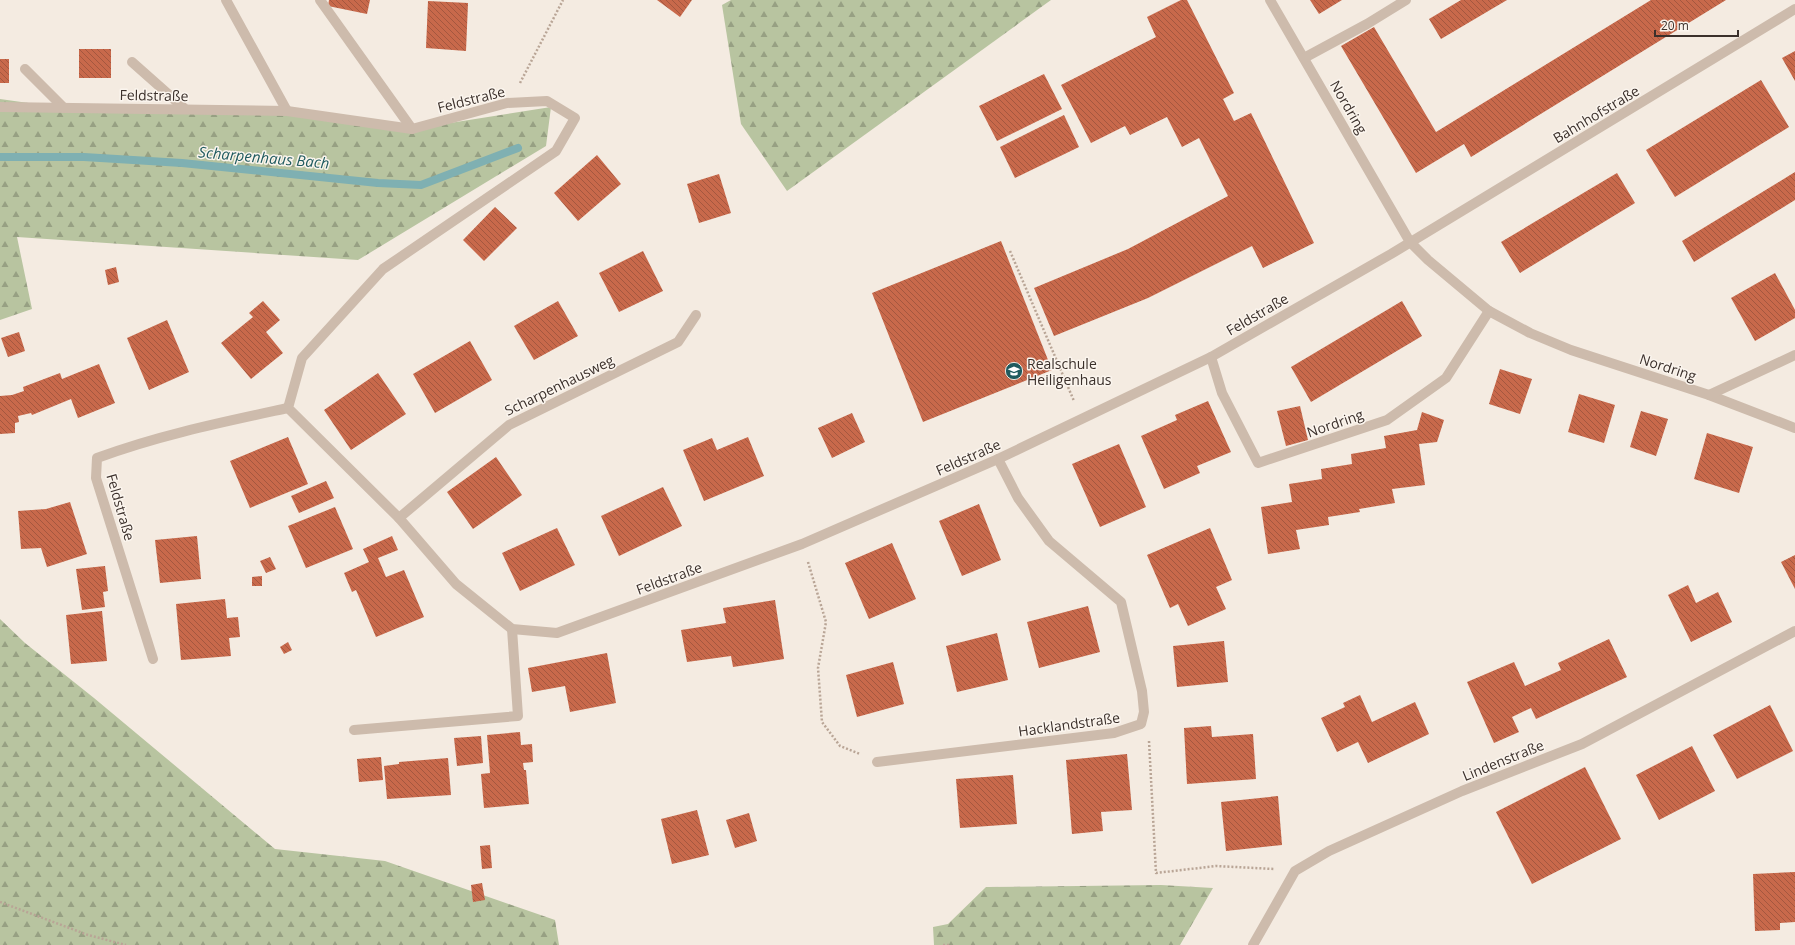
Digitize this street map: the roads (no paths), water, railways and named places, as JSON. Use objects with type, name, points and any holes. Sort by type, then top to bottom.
[{"type":"street","points":[[226,0],[287,111]]},
{"type":"street","points":[[320,0],[412,129]]},
{"type":"street","name":"Nordring","points":[[1270,0],[1410,242],[1428,260],[1489,311],[1530,333],[1571,350],[1709,395],[1795,428]]},
{"type":"street","points":[[1304,58],[1367,24],[1406,0]]},
{"type":"street","name":"Bahnhofstraße","points":[[1410,242],[1795,9]]},
{"type":"street","points":[[132,62],[185,110]]},
{"type":"street","points":[[25,69],[64,108]]},
{"type":"street","name":"Feldstraße","points":[[0,107],[287,111],[412,129],[508,103],[547,101],[575,118],[556,151],[383,269],[302,358],[288,408],[207,425],[150,440],[97,458],[96,478],[153,659]]},
{"type":"street","name":"Feldstraße","points":[[512,628],[557,633],[802,544],[998,460],[1211,357],[1410,242]]},
{"type":"street","name":"Nordring","points":[[1211,357],[1222,393],[1258,464],[1388,420],[1446,378],[1489,311]]},
{"type":"street","name":"Scharpenhausweg","points":[[399,518],[509,425],[678,342],[696,315]]},
{"type":"street","points":[[1709,395],[1795,355]]},
{"type":"street","points":[[288,408],[399,518],[456,584],[512,628],[518,716],[354,730]]},
{"type":"street","name":"Hacklandstraße","points":[[877,762],[1114,733],[1141,724],[1144,712],[1142,691],[1121,602],[1049,541],[1018,498],[998,460]]},
{"type":"street","name":"Lindenstraße","points":[[1253,945],[1295,871],[1329,851],[1462,791],[1582,744],[1795,632]]},
{"type":"waterway","name":"Scharpenhaus Bach","points":[[0,157],[84,157],[182,163],[378,183],[421,185],[518,148]]},
{"type":"place","name":"Realschule Heiligenhaus","points":[[1014,371]]}]
